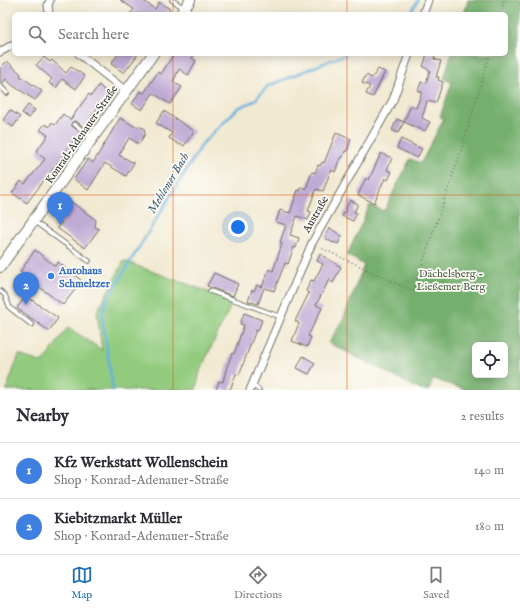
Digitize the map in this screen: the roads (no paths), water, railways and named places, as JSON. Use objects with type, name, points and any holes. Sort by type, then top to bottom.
[{"type":"main road","name":"Konrad-Adenauer-Straße","points":[[0,267],[152,56]]},
{"type":"street","points":[[49,12],[48,5],[50,0]]},
{"type":"street","points":[[424,12],[428,0]]},
{"type":"street","points":[[0,52],[12,45]]},
{"type":"street","points":[[82,56],[126,91]]},
{"type":"street","name":"Austraße","points":[[251,388],[312,243],[393,100],[408,56]]},
{"type":"lane","points":[[172,0],[185,7]]},
{"type":"lane","points":[[0,86],[7,93]]},
{"type":"lane","points":[[74,124],[93,138]]},
{"type":"lane","points":[[34,221],[89,261]]},
{"type":"lane","points":[[0,291],[5,295],[10,308],[32,325]]},
{"type":"lane","points":[[210,291],[281,317]]},
{"type":"lane","points":[[251,388],[259,390]]},
{"type":"waterway","name":"Mehlemer Bach","points":[[411,12],[418,0]]},
{"type":"waterway","name":"Mehlemer Bach","points":[[113,390],[102,316],[105,303],[203,143],[238,108],[254,101],[268,86],[341,56]]},
{"type":"place","name":"Kfz Werkstatt Wollenschein","points":[[60,225]]},
{"type":"place","name":"Autohaus Schmeltzer","points":[[51,276]]},
{"type":"place","name":"Kiebitzmarkt Müller","points":[[26,305]]},
{"type":"park label","name":"Dächelsberg - Ließemer Berg","points":[[451,279]]}]
